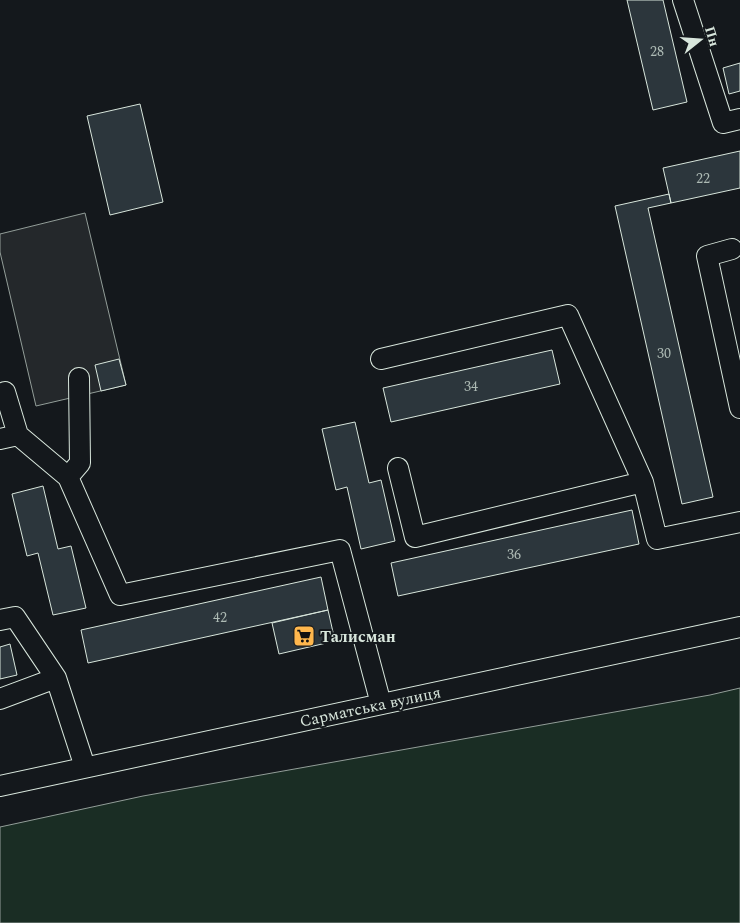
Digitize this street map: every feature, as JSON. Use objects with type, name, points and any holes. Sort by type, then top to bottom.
[{"type":"street","points":[[683,0],[723,123],[740,119]]},
{"type":"street","points":[[732,248],[708,256],[740,408]]},
{"type":"street","points":[[381,359],[568,316],[643,482],[657,539],[740,522]]},
{"type":"street","points":[[68,477],[80,463],[79,378]]},
{"type":"street","points":[[5,392],[9,437],[68,477],[120,595],[340,550],[381,704]]},
{"type":"street","points":[[398,468],[415,537],[643,482]]},
{"type":"street","points":[[0,620],[15,617],[56,678],[85,767]]},
{"type":"street","name":"Сарматська вулиця","points":[[0,786],[740,627]]},
{"type":"street","points":[[0,699],[56,678]]},
{"type":"green space","points":[[740,688],[740,923],[0,923],[0,827],[143,796],[710,695]]},
{"type":"shaded area","points":[[85,213],[126,385],[36,406],[0,252],[0,234]]},
{"type":"building","points":[[627,0],[663,0],[687,102],[653,110]]},
{"type":"building","points":[[740,63],[740,91],[729,94],[723,68]]},
{"type":"building","points":[[140,104],[163,202],[110,215],[87,116]]},
{"type":"building","points":[[740,151],[740,188],[671,203],[663,168]]},
{"type":"building","points":[[669,194],[671,203],[648,208],[713,497],[682,504],[615,206]]},
{"type":"building","points":[[552,350],[560,384],[391,422],[383,388]]},
{"type":"building","points":[[119,359],[126,385],[101,391],[95,365]]},
{"type":"building","points":[[355,422],[369,483],[381,480],[395,541],[361,549],[347,487],[336,490],[322,429]]},
{"type":"building","points":[[43,486],[58,549],[71,546],[86,608],[53,615],[38,553],[27,556],[12,494]]},
{"type":"building","points":[[632,510],[639,544],[398,596],[391,563]]},
{"type":"building","points":[[321,577],[328,610],[88,663],[81,630]]},
{"type":"building","name":"Талисман","points":[[328,610],[335,641],[279,654],[272,623]]},
{"type":"building","points":[[10,644],[17,675],[0,679],[0,647]]},
{"type":"place","name":"Талисман","points":[[304,636]]}]
